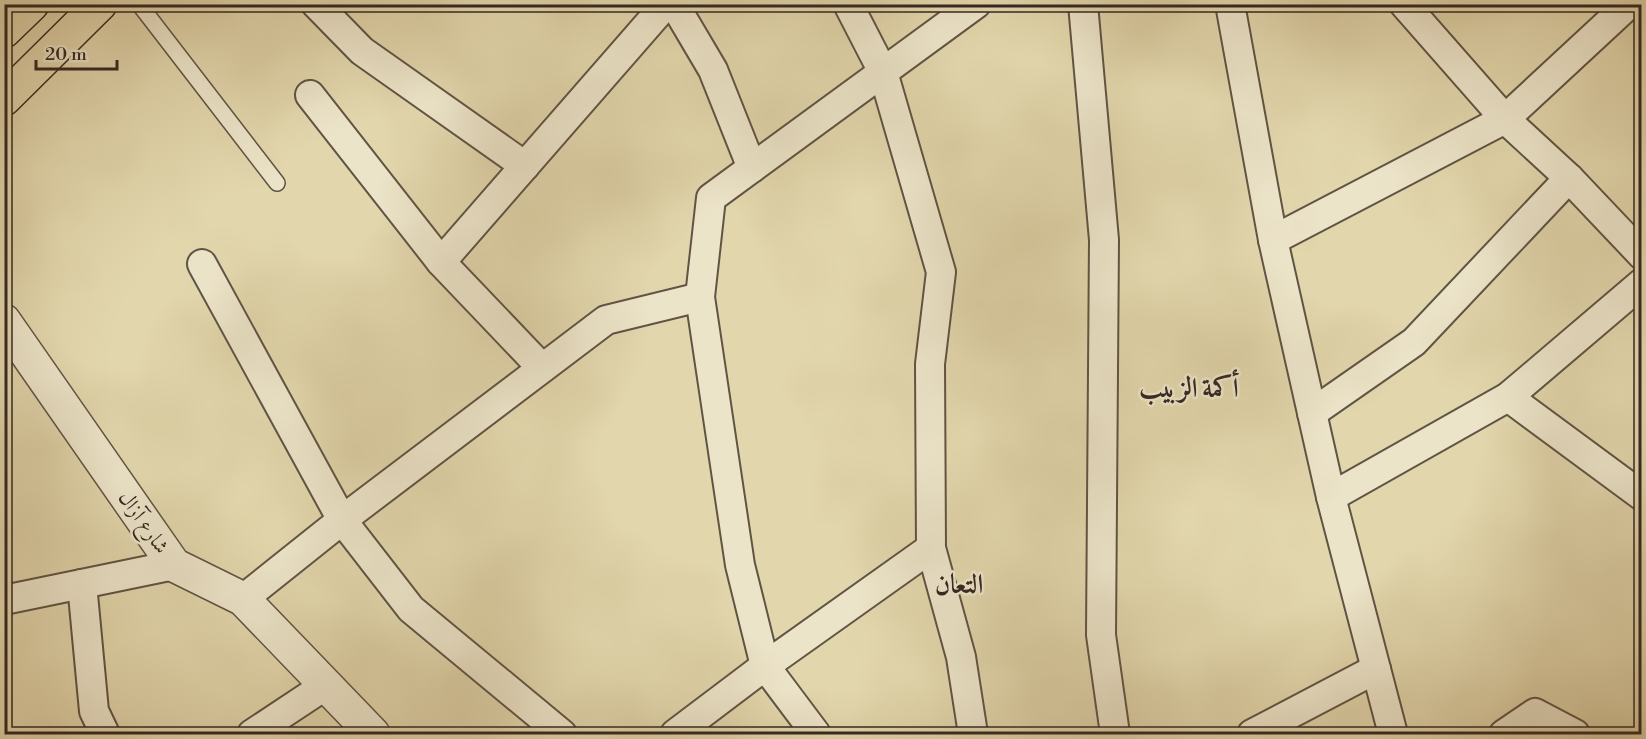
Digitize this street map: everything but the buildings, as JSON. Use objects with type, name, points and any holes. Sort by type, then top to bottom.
[{"type":"main road","points":[[4,32],[33,4]]},
{"type":"main road","points":[[4,99],[100,4]]},
{"type":"street","points":[[316,4],[362,51],[525,166]]},
{"type":"street","points":[[441,262],[666,4]]},
{"type":"street","points":[[674,4],[713,70],[752,168]]},
{"type":"street","points":[[848,4],[883,72],[941,272],[930,364],[931,548],[962,657],[973,735]]},
{"type":"street","points":[[816,735],[765,666],[740,565],[700,297],[711,198],[976,4]]},
{"type":"street","points":[[1083,4],[1104,240],[1101,635],[1115,735]]},
{"type":"street","points":[[1230,4],[1273,240],[1331,497],[1393,735]]},
{"type":"street","points":[[1404,4],[1505,119],[1569,178],[1641,255]]},
{"type":"street","points":[[1273,240],[1505,119],[1629,4]]},
{"type":"street","points":[[310,95],[441,262],[542,368]]},
{"type":"street","points":[[1312,413],[1414,342],[1569,178]]},
{"type":"street","points":[[202,264],[342,520],[411,609],[562,735]]},
{"type":"street","points":[[1331,497],[1508,397],[1641,283]]},
{"type":"street","points":[[243,599],[342,520],[606,320],[700,297]]},
{"type":"street","name":"شارع آزال","points":[[4,321],[174,565],[243,599],[373,735]]},
{"type":"street","points":[[1508,397],[1641,496]]},
{"type":"street","points":[[675,735],[765,666],[931,548]]},
{"type":"street","points":[[4,600],[174,565]]},
{"type":"street","points":[[82,584],[94,711],[105,735]]},
{"type":"street","points":[[1252,735],[1376,669]]},
{"type":"street","points":[[252,735],[326,685]]},
{"type":"street","points":[[1504,735],[1535,713],[1575,735]]},
{"type":"lane","points":[[140,4],[277,183]]},
{"type":"district","name":"أكمة الزبيب","points":[[1189,388]]},
{"type":"district","name":"التعان","points":[[959,584]]}]
